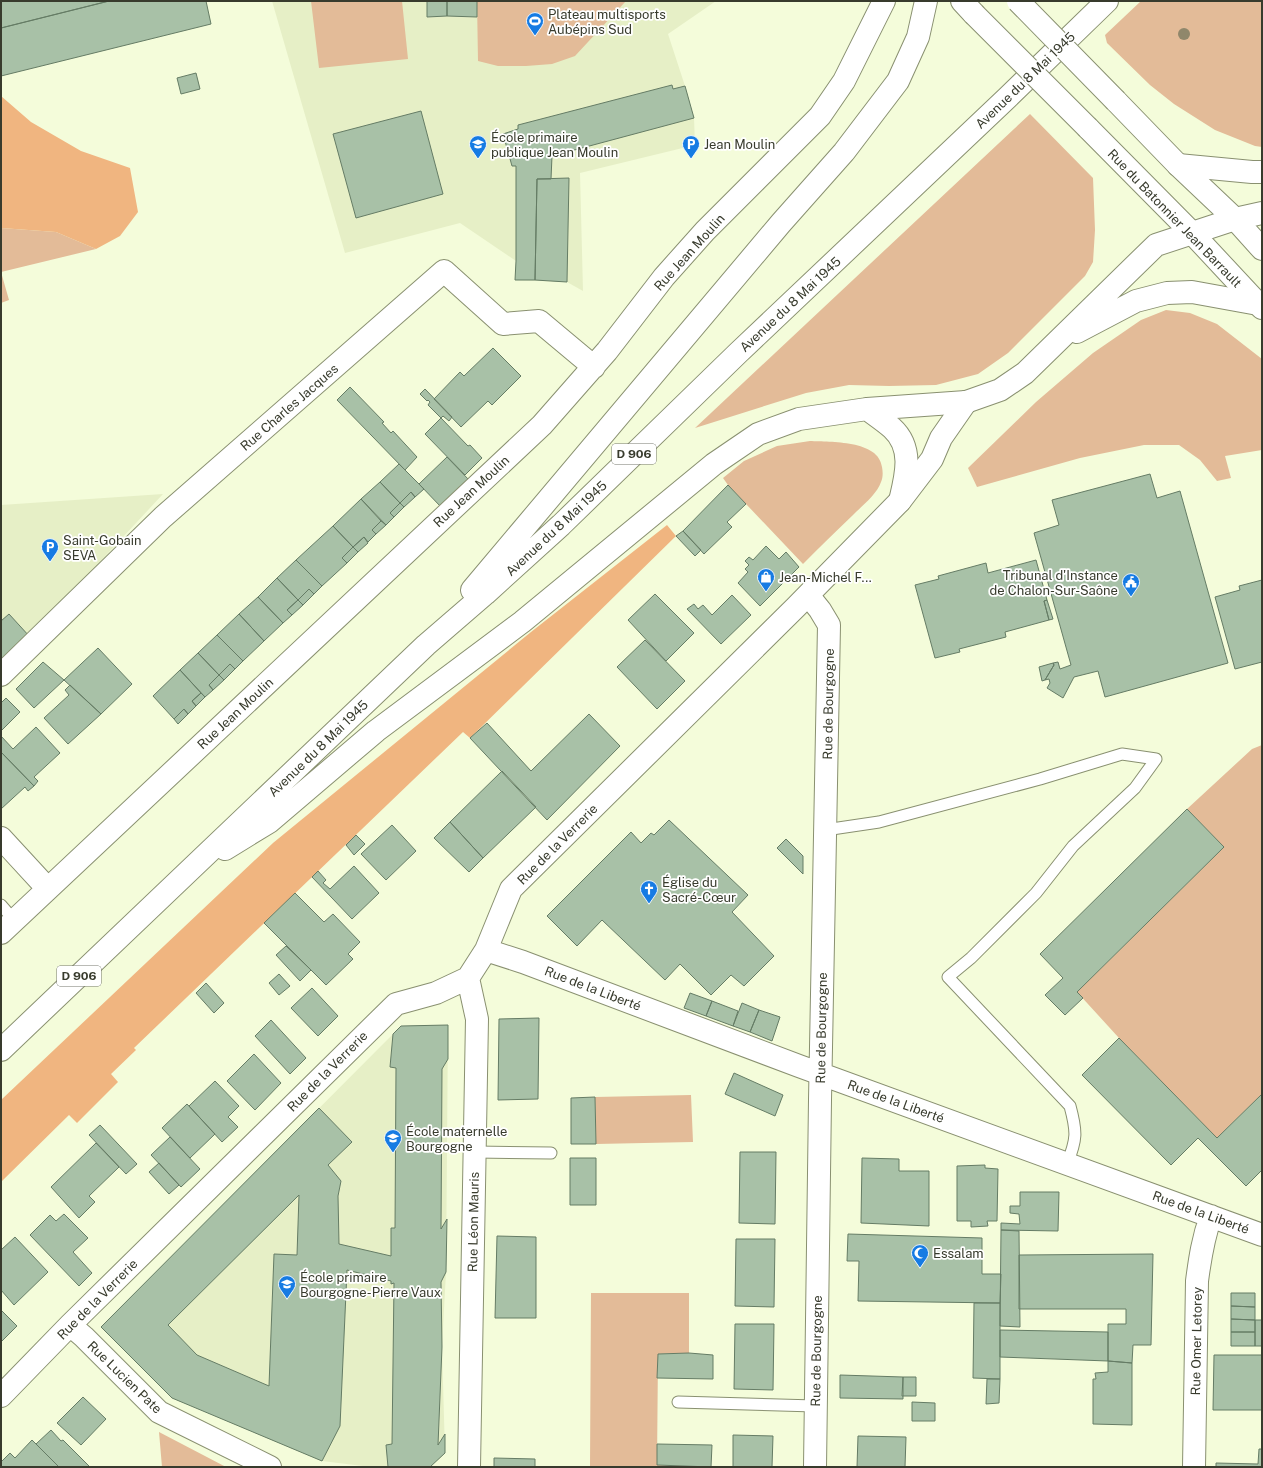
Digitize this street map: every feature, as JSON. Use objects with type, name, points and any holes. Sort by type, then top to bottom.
[{"type":"street","name":"Rue Jean Moulin","points":[[5,920],[48,889],[542,425],[594,367],[664,277],[695,242],[820,116],[844,81],[884,1]]},
{"type":"street","points":[[426,645],[781,223],[844,152],[898,81],[918,37],[926,1]]},
{"type":"street","points":[[1018,1],[1178,164],[1235,219],[1262,249]]},
{"type":"street","name":"Avenue du 8 Mai 1945","points":[[1,1050],[426,645],[561,525],[1107,1]]},
{"type":"street","name":"Rue du Batonnier Jean Barrault","points":[[968,8],[1192,233],[1260,306]]},
{"type":"street","points":[[1178,164],[1262,172]]},
{"type":"street","points":[[188,871],[269,822],[376,731],[522,622],[714,464],[758,434],[799,419],[867,409],[966,402],[1000,390],[1025,373],[1156,245],[1235,219],[1262,213]]},
{"type":"street","name":"Rue Charles Jacques","points":[[1,675],[163,517],[444,271],[503,324],[539,321],[594,367]]},
{"type":"street","points":[[1056,343],[1136,301],[1167,293],[1192,292],[1260,306]]},
{"type":"street","name":"Rue de la Verrerie","points":[[1,1396],[70,1325],[396,1004],[436,993],[468,978],[486,950],[511,889],[808,595],[900,501],[932,459],[941,438],[966,402]]},
{"type":"street","points":[[867,409],[893,429],[902,440],[906,454],[907,471],[900,501]]},
{"type":"street","name":"Rue de Bourgogne","points":[[808,595],[820,610],[829,625],[814,1467]]},
{"type":"street","points":[[1,838],[48,889]]},
{"type":"street","name":"Rue de la Liberté","points":[[486,950],[523,962],[820,1073],[1262,1235]]},
{"type":"street","name":"Rue Léon Mauris","points":[[468,978],[477,1019],[468,1467]]},
{"type":"street","name":"Rue Omer Letorey","points":[[1194,1467],[1197,1281],[1200,1252],[1211,1216]]},
{"type":"street","name":"Rue Lucien Pate","points":[[70,1325],[84,1337],[159,1412],[270,1467]]},
{"type":"lane","points":[[825,830],[879,822],[1040,779],[1122,754],[1156,759],[1135,788],[1073,846],[1036,893],[971,958],[948,977],[1070,1106],[1076,1127],[1074,1146],[1068,1164]]},
{"type":"lane","points":[[475,1152],[551,1153]]},
{"type":"lane","points":[[678,1402],[815,1406]]},
{"type":"shaded area","name":"École primaire publique Jean Moulin","points":[[272,1],[716,1],[668,34],[694,118],[695,145],[580,173],[583,291],[567,282],[515,280],[516,261],[460,223],[345,253]]},
{"type":"shaded area","points":[[311,1],[402,1],[408,59],[319,68]]},
{"type":"shaded area","name":"Plateau multisports Aubépins Sud","points":[[477,1],[626,1],[575,56],[552,64],[498,66],[478,61]]},
{"type":"shaded area","points":[[1141,1],[1262,1],[1262,147],[1255,146],[1215,130],[1174,104],[1150,85],[1107,43],[1105,35]]},
{"type":"shaded area","points":[[1,96],[31,122],[81,151],[130,168],[138,212],[120,236],[96,249],[56,232],[1,228]]},
{"type":"shaded area","points":[[1030,114],[1093,178],[1095,230],[1093,262],[1085,276],[1008,353],[978,374],[936,385],[849,385],[806,393],[695,428]]},
{"type":"shaded area","points":[[1,228],[56,232],[96,249],[1,272]]},
{"type":"shaded area","points":[[1,272],[9,300],[1,303]]},
{"type":"shaded area","points":[[1166,310],[1190,313],[1217,324],[1262,359],[1262,450],[1225,456],[1231,478],[1217,481],[1200,460],[1179,445],[1144,445],[1080,458],[977,487],[968,468],[1036,402],[1093,353],[1141,320]]},
{"type":"shaded area","points":[[810,441],[852,444],[863,447],[879,458],[883,475],[879,486],[865,504],[803,564],[723,478],[744,461],[777,446]]},
{"type":"shaded area","name":"Saint-Gobain SEVA","points":[[163,494],[30,637],[1,665],[1,505]]},
{"type":"shaded area","points":[[667,525],[676,536],[470,738],[463,732],[134,1048],[136,1050],[111,1074],[118,1082],[77,1123],[69,1115],[1,1182],[1,1100],[273,843],[531,632]]},
{"type":"shaded area","points":[[1262,745],[1262,1094],[1217,1138],[1119,1038],[1077,992],[1224,847],[1187,809],[1252,749]]},
{"type":"shaded area","name":"École primaire Bourgogne-Pierre Vaux","points":[[448,1025],[446,1272],[442,1347],[445,1453],[430,1467],[371,1467],[322,1461],[172,1398],[101,1327],[401,1026]]},
{"type":"shaded area","points":[[691,1095],[693,1142],[596,1144],[595,1097]]},
{"type":"shaded area","points":[[591,1293],[689,1293],[689,1353],[658,1354],[657,1465],[690,1465],[690,1467],[590,1467]]},
{"type":"shaded area","points":[[159,1432],[226,1467],[162,1467]]},
{"type":"building","points":[[1,1],[109,1],[1,28]]},
{"type":"building","points":[[109,1],[206,1],[211,24],[1,76],[1,28]]},
{"type":"building","points":[[427,1],[447,1],[447,16],[427,17]]},
{"type":"building","points":[[447,1],[477,1],[477,17],[447,16]]},
{"type":"building","points":[[196,73],[200,89],[181,94],[177,78]]},
{"type":"building","points":[[672,85],[673,89],[685,86],[694,118],[552,156],[551,179],[537,179],[535,280],[515,280],[516,166],[512,166],[503,134],[518,129],[518,125]]},
{"type":"building","points":[[421,111],[443,194],[356,218],[333,134]]},
{"type":"building","points":[[569,178],[567,282],[535,280],[537,179]]},
{"type":"building","points":[[493,348],[521,376],[492,405],[488,401],[461,427],[434,399],[460,372],[464,376]]},
{"type":"building","points":[[350,387],[384,422],[382,423],[391,433],[393,431],[417,457],[405,470],[337,400]]},
{"type":"building","points":[[425,389],[452,417],[449,421],[443,416],[441,418],[428,405],[430,402],[420,394]]},
{"type":"building","points":[[441,418],[482,458],[465,475],[425,434]]},
{"type":"building","points":[[447,457],[469,480],[441,507],[419,484]]},
{"type":"building","points":[[399,464],[424,489],[415,497],[411,492],[400,503],[380,482]]},
{"type":"building","name":"Tribunal d'Instance de Chalon-Sur-Saône","points":[[1150,474],[1157,498],[1180,491],[1228,663],[1105,697],[1098,671],[1074,677],[1063,698],[1047,688],[1050,683],[1049,679],[1045,680],[1054,665],[1053,663],[1058,662],[1060,669],[1071,665],[1034,533],[1059,525],[1052,500]]},
{"type":"building","points":[[380,482],[400,503],[390,513],[394,517],[386,525],[361,499]]},
{"type":"building","points":[[728,485],[746,504],[727,522],[732,527],[704,554],[683,531]]},
{"type":"building","points":[[411,492],[415,497],[404,507],[400,503]]},
{"type":"building","points":[[361,499],[381,521],[372,530],[376,534],[368,542],[364,537],[353,547],[333,526]]},
{"type":"building","points":[[400,503],[404,507],[394,517],[390,513]]},
{"type":"building","points":[[381,521],[386,525],[376,534],[372,530]]},
{"type":"building","points":[[333,526],[353,547],[342,558],[347,563],[322,586],[296,560]]},
{"type":"building","points":[[683,531],[701,550],[695,556],[676,536]]},
{"type":"building","points":[[364,537],[368,543],[358,552],[353,547]]},
{"type":"building","points":[[766,546],[779,559],[786,552],[799,567],[760,606],[738,583],[748,572],[745,569],[749,565],[745,561],[749,557],[753,560]]},
{"type":"building","points":[[353,547],[358,552],[347,563],[342,558]]},
{"type":"building","points":[[296,560],[322,586],[314,594],[309,589],[298,600],[277,578]]},
{"type":"building","points":[[1036,560],[1047,600],[1044,601],[1049,620],[1005,632],[1006,637],[959,649],[960,652],[935,658],[915,585],[939,579],[938,576],[986,563],[988,573]]},
{"type":"building","points":[[277,578],[298,600],[287,610],[292,615],[283,623],[258,597]]},
{"type":"building","points":[[1262,580],[1262,662],[1235,669],[1215,597],[1240,590],[1239,586]]},
{"type":"building","points":[[309,589],[314,594],[303,605],[298,600]]},
{"type":"building","points":[[655,594],[694,633],[666,661],[628,620]]},
{"type":"building","points":[[732,595],[751,615],[721,644],[687,609],[694,604],[698,609],[703,605],[712,615]]},
{"type":"building","points":[[258,597],[283,623],[264,641],[239,614]]},
{"type":"building","points":[[298,600],[303,605],[292,615],[287,610]]},
{"type":"building","points":[[1047,600],[1053,619],[1049,620],[1044,601]]},
{"type":"building","points":[[9,614],[30,637],[1,665],[1,621]]},
{"type":"building","points":[[239,614],[264,641],[243,661],[217,635]]},
{"type":"building","points":[[217,635],[243,661],[235,669],[230,664],[219,675],[198,653]]},
{"type":"building","points":[[645,640],[685,681],[657,709],[617,667]]},
{"type":"building","points":[[98,648],[132,684],[101,714],[64,680]]},
{"type":"building","points":[[198,653],[219,675],[209,685],[213,690],[205,697],[180,670]]},
{"type":"building","points":[[43,662],[64,680],[34,708],[16,689]]},
{"type":"building","points":[[1053,663],[1054,665],[1045,680],[1042,681],[1039,667]]},
{"type":"building","points":[[230,664],[235,669],[224,680],[219,675]]},
{"type":"building","points":[[180,670],[201,693],[192,701],[196,706],[188,714],[184,709],[174,719],[153,696]]},
{"type":"building","points":[[219,675],[224,680],[213,690],[209,685]]},
{"type":"building","points":[[70,685],[101,714],[68,744],[44,718],[69,695],[65,690]]},
{"type":"building","points":[[201,693],[205,697],[196,706],[192,701]]},
{"type":"building","points":[[6,698],[20,712],[1,731],[1,703]]},
{"type":"building","points":[[184,709],[188,714],[178,724],[174,719]]},
{"type":"building","points":[[589,714],[620,746],[547,820],[470,738],[487,723],[531,771]]},
{"type":"building","points":[[36,727],[60,753],[34,777],[38,781],[34,786],[1,752],[1,736],[13,749]]},
{"type":"building","points":[[1,752],[34,786],[28,791],[25,787],[1,809]]},
{"type":"building","points":[[502,771],[536,807],[483,858],[450,822]]},
{"type":"building","points":[[1187,809],[1224,847],[1077,992],[1083,998],[1065,1015],[1045,995],[1063,978],[1040,954]]},
{"type":"building","name":"Église du Sacré-Cœur","points":[[669,820],[748,895],[732,912],[774,956],[744,986],[731,975],[711,995],[680,964],[665,980],[602,920],[577,946],[547,916],[631,832],[641,843],[651,833],[654,835]]},
{"type":"building","points":[[450,822],[483,858],[469,872],[434,838]]},
{"type":"building","points":[[392,825],[416,851],[386,880],[361,854]]},
{"type":"building","points":[[356,835],[365,844],[354,855],[346,845]]},
{"type":"building","points":[[786,839],[803,856],[803,874],[777,848]]},
{"type":"building","points":[[354,866],[379,893],[352,919],[312,877],[318,871],[326,880],[323,883],[330,889]]},
{"type":"building","points":[[295,893],[324,922],[333,914],[360,942],[348,954],[353,959],[326,985],[264,923]]},
{"type":"building","points":[[286,946],[311,970],[300,981],[276,955]]},
{"type":"building","points":[[279,974],[290,986],[279,995],[269,983]]},
{"type":"building","points":[[206,983],[224,1003],[214,1013],[196,993]]},
{"type":"building","points":[[312,988],[338,1016],[318,1036],[291,1008]]},
{"type":"building","points":[[690,993],[712,1001],[706,1016],[684,1008]]},
{"type":"building","points":[[712,1001],[738,1011],[733,1026],[706,1016]]},
{"type":"building","points":[[742,1003],[759,1010],[750,1032],[733,1026]]},
{"type":"building","points":[[759,1010],[780,1017],[772,1041],[750,1032]]},
{"type":"building","points":[[539,1018],[538,1099],[498,1100],[499,1019]]},
{"type":"building","points":[[271,1020],[306,1058],[290,1074],[255,1036]]},
{"type":"building","name":"École primaire Bourgogne-Pierre Vaux","points":[[448,1025],[448,1059],[442,1069],[441,1229],[447,1219],[446,1272],[441,1282],[442,1347],[438,1445],[445,1434],[445,1453],[430,1467],[388,1467],[386,1445],[392,1444],[394,1283],[391,1284],[391,1281],[347,1270],[340,1426],[322,1461],[172,1398],[101,1327],[319,1108],[352,1142],[328,1165],[341,1181],[338,1196],[339,1244],[391,1256],[391,1228],[395,1228],[396,1068],[390,1067],[393,1034],[401,1026]],"holes":[[[299,1195],[297,1255],[274,1254],[269,1386],[197,1355],[168,1325]]]},
{"type":"building","points":[[1119,1038],[1217,1138],[1262,1094],[1262,1170],[1246,1186],[1198,1138],[1171,1165],[1082,1075]]},
{"type":"building","points":[[254,1054],[281,1083],[255,1110],[227,1081]]},
{"type":"building","points":[[734,1073],[783,1095],[775,1116],[725,1094]]},
{"type":"building","points":[[215,1081],[239,1106],[228,1117],[238,1127],[222,1142],[189,1106]]},
{"type":"building","points":[[595,1097],[596,1144],[571,1144],[571,1098]]},
{"type":"building","points":[[187,1104],[215,1134],[190,1158],[162,1128]]},
{"type":"building","points":[[100,1125],[137,1164],[126,1174],[89,1135]]},
{"type":"building","points":[[170,1137],[200,1169],[181,1187],[151,1155]]},
{"type":"building","points":[[96,1143],[119,1167],[89,1196],[95,1202],[79,1218],[51,1187]]},
{"type":"building","points":[[740,1152],[776,1152],[775,1224],[739,1223]]},
{"type":"building","points":[[570,1158],[596,1158],[596,1205],[570,1205]]},
{"type":"building","points":[[862,1158],[899,1159],[899,1171],[929,1171],[929,1226],[861,1223]]},
{"type":"building","points":[[159,1163],[179,1185],[169,1194],[149,1172]]},
{"type":"building","points":[[985,1165],[985,1168],[998,1169],[997,1221],[987,1221],[988,1226],[971,1227],[971,1221],[957,1221],[957,1166]]},
{"type":"building","points":[[1020,1192],[1059,1192],[1058,1231],[1001,1230],[1001,1223],[1020,1224],[1019,1214],[1010,1213],[1010,1206],[1020,1206]]},
{"type":"building","points":[[64,1214],[88,1238],[73,1252],[92,1273],[79,1286],[30,1235],[50,1215],[56,1221]]},
{"type":"building","points":[[1001,1230],[1019,1231],[1020,1327],[1000,1326]]},
{"type":"building","name":"Essalam","points":[[848,1234],[982,1238],[982,1274],[1001,1274],[1000,1303],[858,1301],[859,1261],[847,1261]]},
{"type":"building","points":[[497,1236],[536,1237],[536,1318],[495,1318]]},
{"type":"building","points":[[15,1237],[48,1272],[14,1305],[1,1290],[1,1250]]},
{"type":"building","points":[[736,1239],[775,1239],[774,1307],[735,1306]]},
{"type":"building","points":[[1153,1254],[1151,1345],[1133,1345],[1132,1363],[1108,1361],[1108,1324],[1126,1324],[1126,1309],[1019,1309],[1019,1255]]},
{"type":"building","points":[[1231,1293],[1255,1293],[1255,1307],[1231,1306]]},
{"type":"building","points":[[974,1303],[1000,1303],[1000,1379],[973,1378]]},
{"type":"building","points":[[1231,1306],[1255,1307],[1255,1320],[1231,1319]]},
{"type":"building","points":[[1,1310],[17,1326],[1,1342]]},
{"type":"building","points":[[1231,1319],[1255,1320],[1255,1332],[1231,1332]]},
{"type":"building","points":[[1255,1320],[1262,1320],[1262,1346],[1255,1346]]},
{"type":"building","points":[[735,1324],[774,1324],[773,1390],[734,1389]]},
{"type":"building","points":[[1000,1330],[1108,1332],[1108,1361],[1000,1357]]},
{"type":"building","points":[[1231,1332],[1255,1332],[1255,1346],[1231,1346]]},
{"type":"building","points":[[689,1353],[713,1355],[713,1379],[657,1378],[658,1354]]},
{"type":"building","points":[[1214,1355],[1262,1355],[1262,1410],[1213,1410]]},
{"type":"building","points":[[1108,1361],[1132,1363],[1132,1425],[1093,1424],[1093,1379],[1096,1379],[1095,1373],[1108,1372]]},
{"type":"building","points":[[840,1375],[903,1377],[903,1399],[840,1398]]},
{"type":"building","points":[[903,1377],[916,1377],[916,1396],[902,1396]]},
{"type":"building","points":[[987,1379],[1000,1379],[999,1403],[986,1404]]},
{"type":"building","points":[[83,1397],[106,1419],[81,1445],[57,1423]]},
{"type":"building","points":[[912,1402],[935,1403],[935,1421],[912,1421]]},
{"type":"building","points":[[51,1430],[90,1467],[59,1467],[36,1444]]},
{"type":"building","points":[[733,1435],[773,1436],[772,1467],[733,1467]]},
{"type":"building","points":[[858,1436],[906,1437],[905,1467],[857,1467]]},
{"type":"building","points":[[32,1440],[59,1467],[1,1467],[1,1462],[10,1453],[15,1458]]},
{"type":"building","points":[[657,1444],[712,1445],[711,1467],[657,1465]]},
{"type":"building","points":[[1259,1449],[1262,1449],[1262,1467],[1216,1467],[1216,1463],[1258,1464]]},
{"type":"building","points":[[494,1458],[535,1459],[535,1467],[494,1467]]},
{"type":"place","name":"Plateau multisports Aubépins Sud","points":[[535,36]]},
{"type":"place","name":"École primaire publique Jean Moulin","points":[[478,159]]},
{"type":"place","name":"Jean Moulin","points":[[691,159]]},
{"type":"place","name":"Saint-Gobain SEVA","points":[[50,562]]},
{"type":"place","name":"Jean-Michel F...","points":[[766,592]]},
{"type":"place","name":"Tribunal d'Instance de Chalon-Sur-Saône","points":[[1131,597]]},
{"type":"place","name":"Église du Sacré-Cœur","points":[[649,904]]},
{"type":"place","name":"École maternelle Bourgogne","points":[[393,1153]]},
{"type":"place","name":"Essalam","points":[[920,1268]]},
{"type":"place","name":"École primaire Bourgogne-Pierre Vaux","points":[[287,1299]]}]
